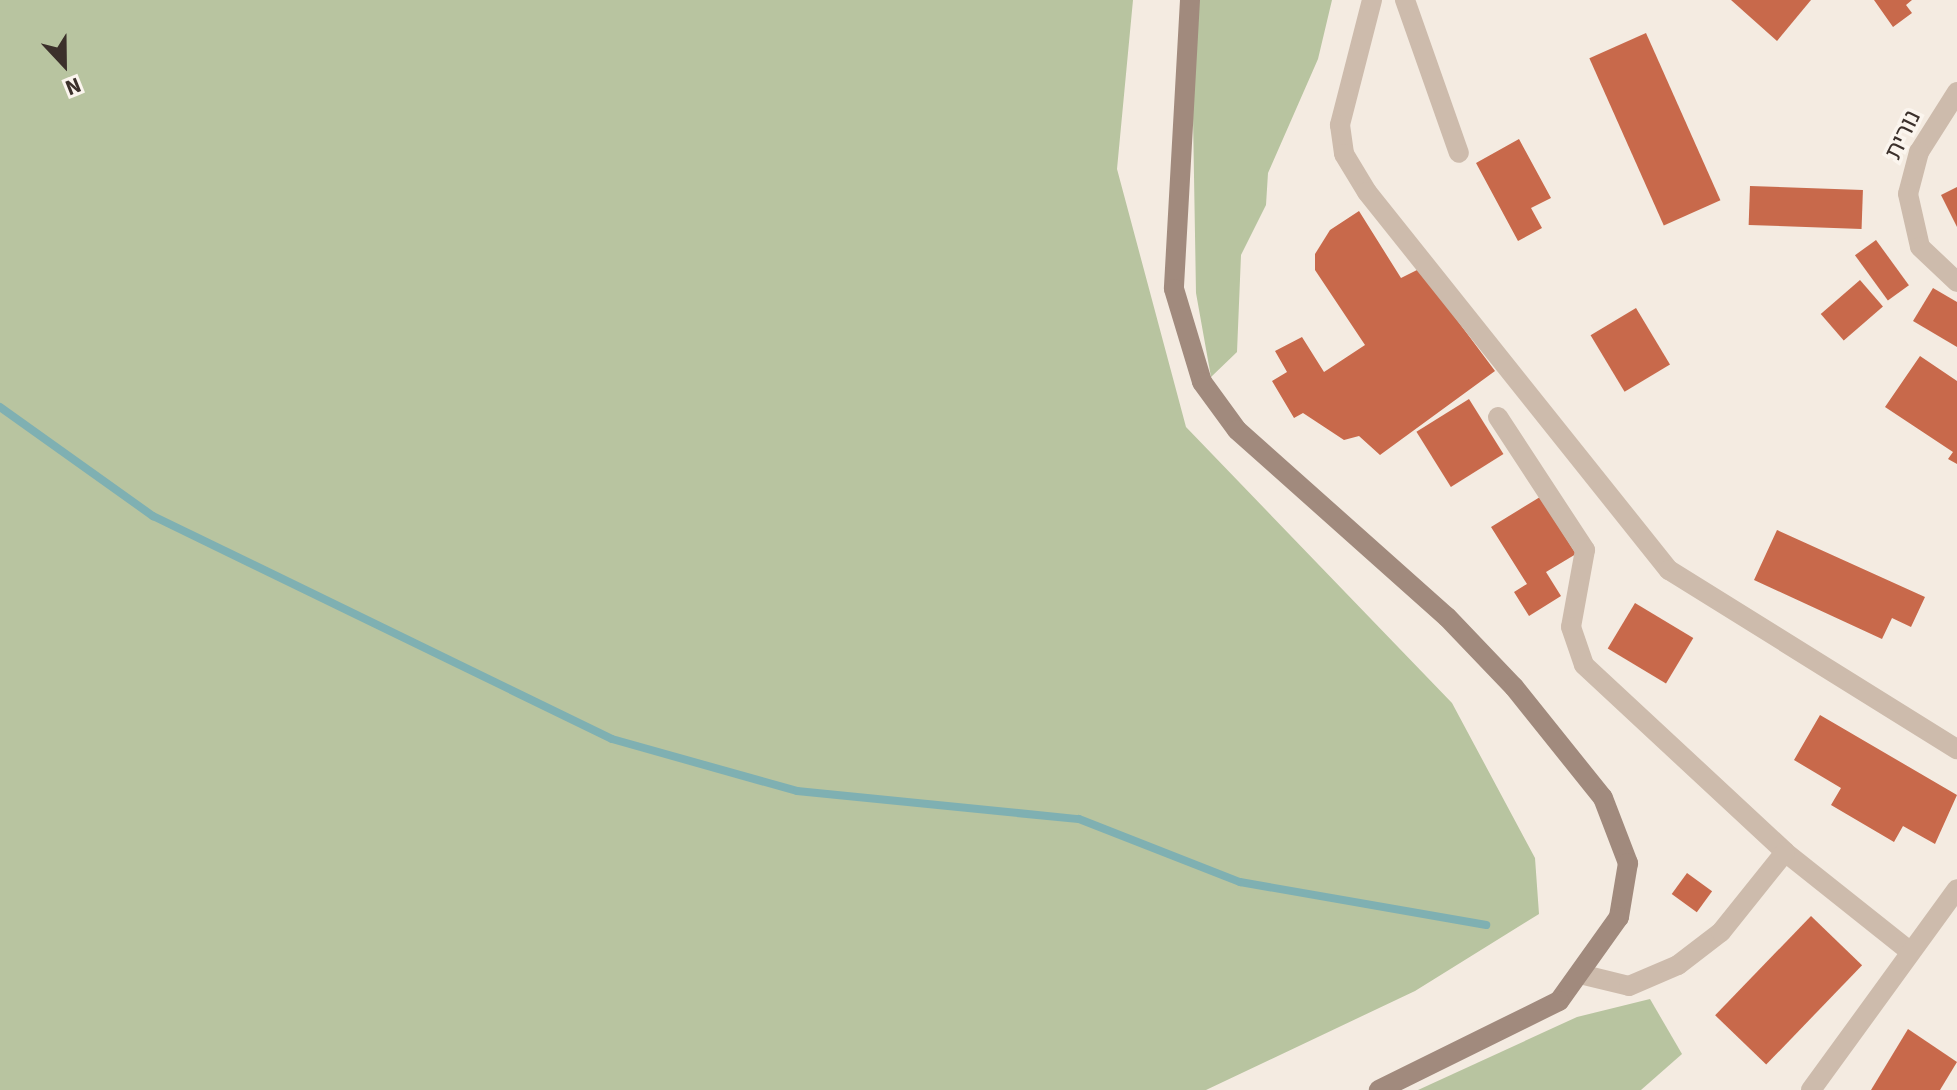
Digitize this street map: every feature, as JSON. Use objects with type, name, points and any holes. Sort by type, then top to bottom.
[{"type":"main road","points":[[1190,0],[1174,289],[1202,382],[1266,458],[1447,617],[1603,798],[1623,840],[1627,881],[1619,917],[1584,975],[1528,1021],[1379,1090]]},
{"type":"street","points":[[1372,0],[1340,134],[1354,173],[1382,212],[1669,570],[1957,749]]},
{"type":"street","points":[[1405,0],[1459,153]]},
{"type":"street","name":"נורית","points":[[1957,92],[1919,152],[1908,194],[1920,247],[1957,282]]},
{"type":"street","points":[[1498,417],[1585,550],[1571,627],[1584,665],[1785,852],[1907,949]]},
{"type":"street","points":[[1584,975],[1629,986],[1678,965],[1721,932],[1785,852]]},
{"type":"street","points":[[1811,1090],[1907,949],[1957,889]]},
{"type":"green space","points":[[0,0],[1133,0],[1117,169],[1186,427],[1452,703],[1535,858],[1539,914],[1415,991],[1206,1090],[0,1090]]},
{"type":"green space","points":[[1191,0],[1332,0],[1318,59],[1268,173],[1266,205],[1241,255],[1237,352],[1211,377],[1196,293]]},
{"type":"green space","points":[[1650,999],[1682,1054],[1641,1090],[1418,1090],[1577,1017]]},
{"type":"building","points":[[1731,0],[1811,0],[1777,41]]},
{"type":"building","points":[[1874,0],[1912,0],[1906,5],[1912,13],[1893,27]]},
{"type":"building","points":[[1646,33],[1720,200],[1664,225],[1589,58]]},
{"type":"building","points":[[1519,139],[1551,198],[1531,208],[1542,228],[1518,241],[1476,163]]},
{"type":"building","points":[[1750,186],[1863,190],[1862,229],[1749,225]]},
{"type":"building","points":[[1957,187],[1957,227],[1941,195]]},
{"type":"building","points":[[1359,211],[1401,278],[1419,269],[1495,371],[1380,455],[1359,436],[1344,440],[1303,413],[1294,418],[1272,381],[1287,372],[1275,351],[1302,337],[1324,372],[1365,345],[1315,270],[1315,254],[1330,230]]},
{"type":"building","points":[[1876,240],[1909,285],[1888,301],[1855,255]]},
{"type":"building","points":[[1860,280],[1883,306],[1844,341],[1821,314]]},
{"type":"building","points":[[1933,288],[1957,302],[1957,347],[1913,321]]},
{"type":"building","points":[[1636,308],[1670,365],[1625,392],[1591,335]]},
{"type":"building","points":[[1920,356],[1957,381],[1957,464],[1948,459],[1953,452],[1885,407]]},
{"type":"building","points":[[1469,399],[1503,454],[1451,487],[1416,432]]},
{"type":"building","points":[[1540,497],[1576,554],[1546,572],[1561,596],[1529,616],[1514,592],[1527,584],[1491,527]]},
{"type":"building","points":[[1777,530],[1925,597],[1911,627],[1892,618],[1882,639],[1754,580]]},
{"type":"building","points":[[1635,603],[1693,638],[1666,683],[1608,648]]},
{"type":"building","points":[[1820,715],[1957,795],[1935,844],[1903,826],[1894,842],[1831,805],[1841,788],[1794,760]]},
{"type":"building","points":[[1687,873],[1712,891],[1697,912],[1672,894]]},
{"type":"building","points":[[1811,916],[1862,965],[1766,1065],[1715,1015]]},
{"type":"building","points":[[1908,1029],[1957,1062],[1940,1090],[1871,1090]]},
{"type":"waterway","points":[[0,407],[153,516],[612,739],[797,791],[1079,819],[1240,882],[1486,925]]}]
